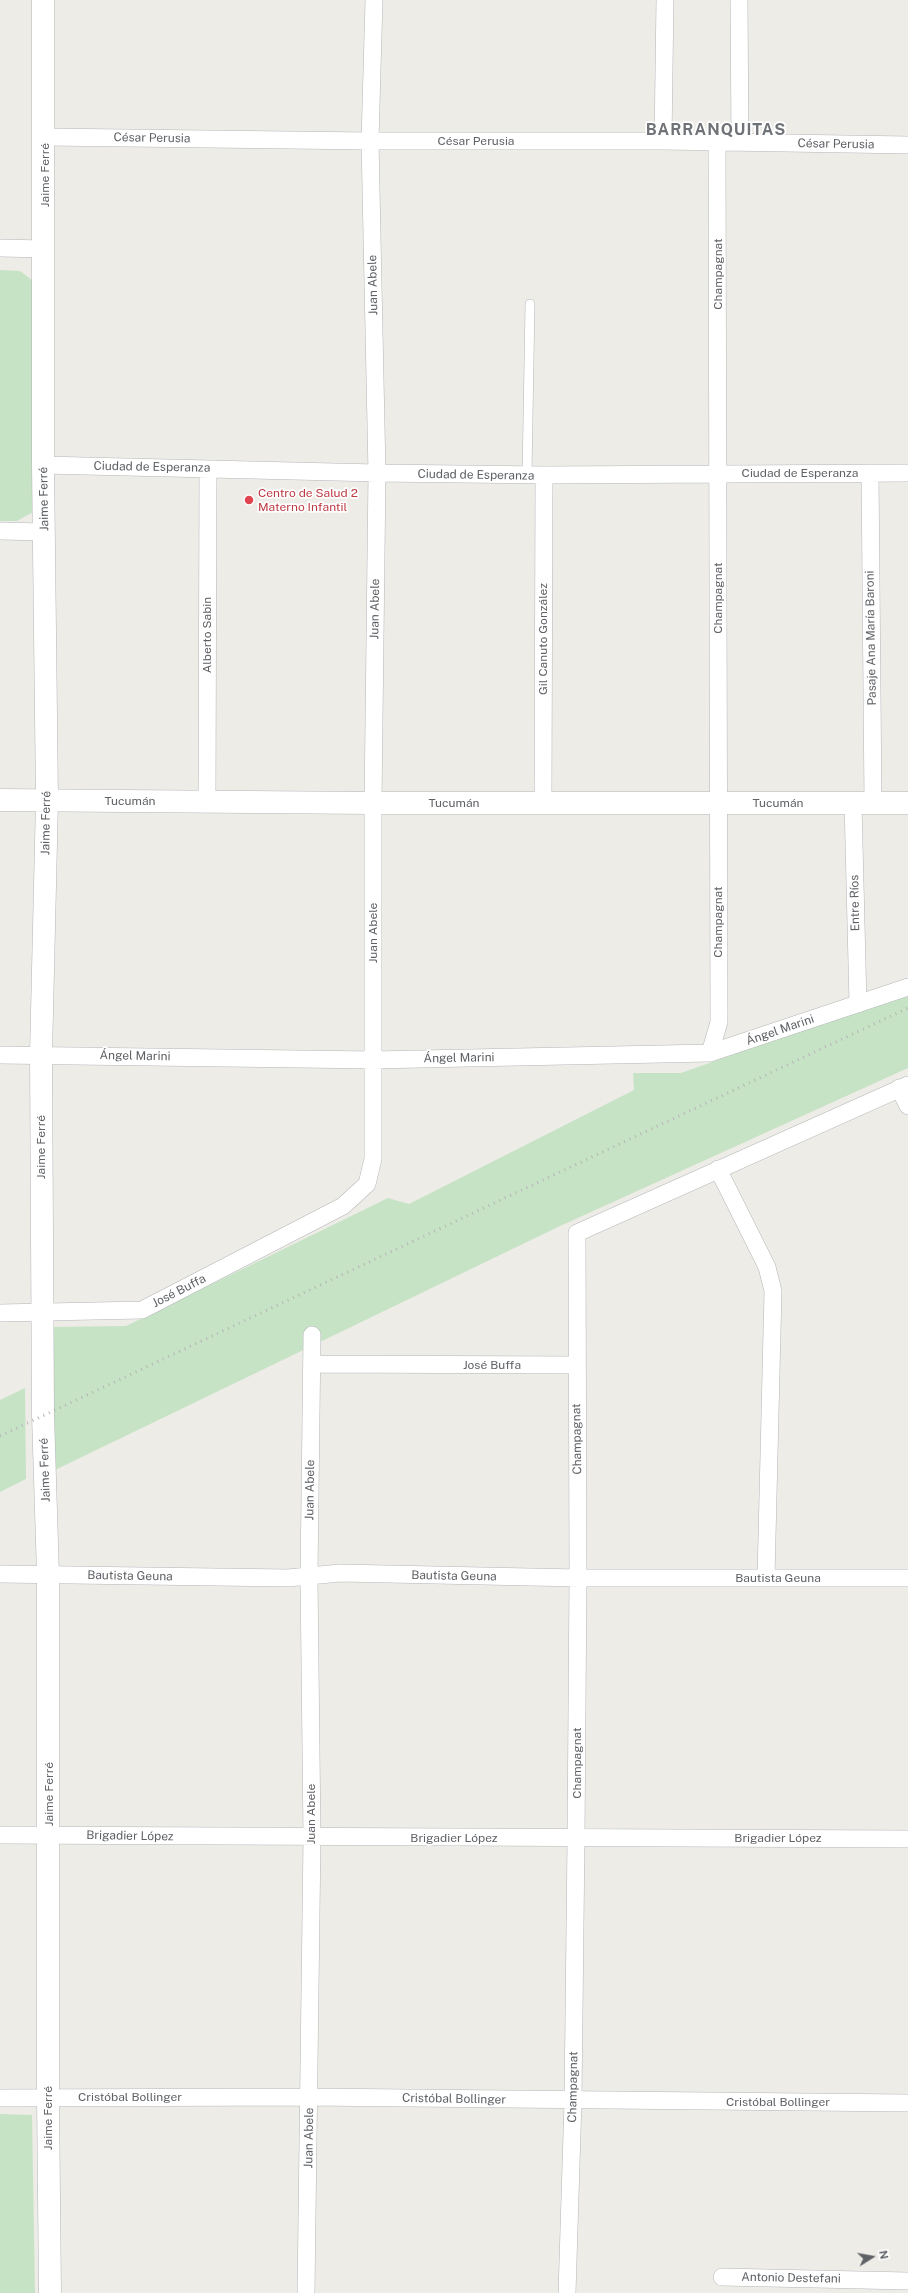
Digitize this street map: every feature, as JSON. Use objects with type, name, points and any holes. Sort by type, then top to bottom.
[{"type":"street","name":"Jaime Ferré","points":[[43,0],[46,800],[41,1055],[42,1313],[48,1575],[48,2097],[50,2293]]},
{"type":"street","name":"Juan Abele","points":[[343,1206],[367,1184],[373,1159],[373,803],[377,473],[370,141],[374,0]]},
{"type":"street","points":[[663,141],[665,0]]},
{"type":"street","points":[[739,0],[740,142]]},
{"type":"street","name":"César Perusia","points":[[44,136],[370,141],[663,141],[908,145]]},
{"type":"street","name":"Champagnat","points":[[710,1054],[719,1022],[717,142]]},
{"type":"street","points":[[0,248],[44,249]]},
{"type":"street","name":"Ciudad de Esperanza","points":[[44,464],[377,473],[535,475],[908,473]]},
{"type":"street","name":"Alberto Sabin","points":[[207,802],[208,469]]},
{"type":"street","name":"Pasaje Ana María Baroni","points":[[863,803],[870,473]]},
{"type":"street","name":"Gil Canuto González","points":[[535,475],[543,802]]},
{"type":"street","points":[[0,531],[44,532]]},
{"type":"street","name":"Tucumán","points":[[0,800],[373,803],[908,803]]},
{"type":"street","name":"Entre Ríos","points":[[858,1004],[863,803]]},
{"type":"street","name":"Ángel Marini","points":[[0,1055],[373,1060],[710,1054],[908,987]]},
{"type":"street","points":[[766,1578],[773,1291],[767,1266],[718,1169],[903,1087],[908,1106]]},
{"type":"street","name":"Champagnat","points":[[567,2293],[573,2101],[576,1838],[578,1578],[576,1366],[577,1233],[718,1169]]},
{"type":"street","name":"José Buffa","points":[[0,1313],[142,1310],[343,1206]]},
{"type":"street","name":"Juan Abele","points":[[306,2293],[312,1838],[309,1577],[312,1335]]},
{"type":"street","name":"José Buffa","points":[[312,1364],[576,1366]]},
{"type":"street","name":"Bautista Geuna","points":[[0,1574],[309,1577],[340,1573],[578,1578],[908,1578]]},
{"type":"street","name":"Brigadier López","points":[[0,1835],[312,1838],[908,1839]]},
{"type":"street","name":"Cristóbal Bollinger","points":[[0,2098],[309,2097],[573,2101],[908,2103]]},
{"type":"street","name":"Antonio Destefani","points":[[722,2277],[908,2281]]},
{"type":"lane","points":[[530,304],[535,475]]},
{"type":"green space","points":[[0,270],[20,271],[32,280],[33,512],[17,521],[0,521]]},
{"type":"green space","points":[[908,993],[908,1068],[558,1227],[55,1470],[49,1327],[126,1326],[388,1198],[409,1204],[634,1090],[633,1073],[681,1073]]},
{"type":"green space","points":[[25,1388],[26,1479],[0,1492],[0,1400]]},
{"type":"green space","points":[[0,2114],[32,2115],[35,2293],[0,2293]]},
{"type":"railway","points":[[0,1436],[908,1008]]},
{"type":"place","name":"Centro de Salud 2 Materno Infantil","points":[[249,500]]},
{"type":"district","name":"BARRANQUITAS","points":[[716,130]]}]
